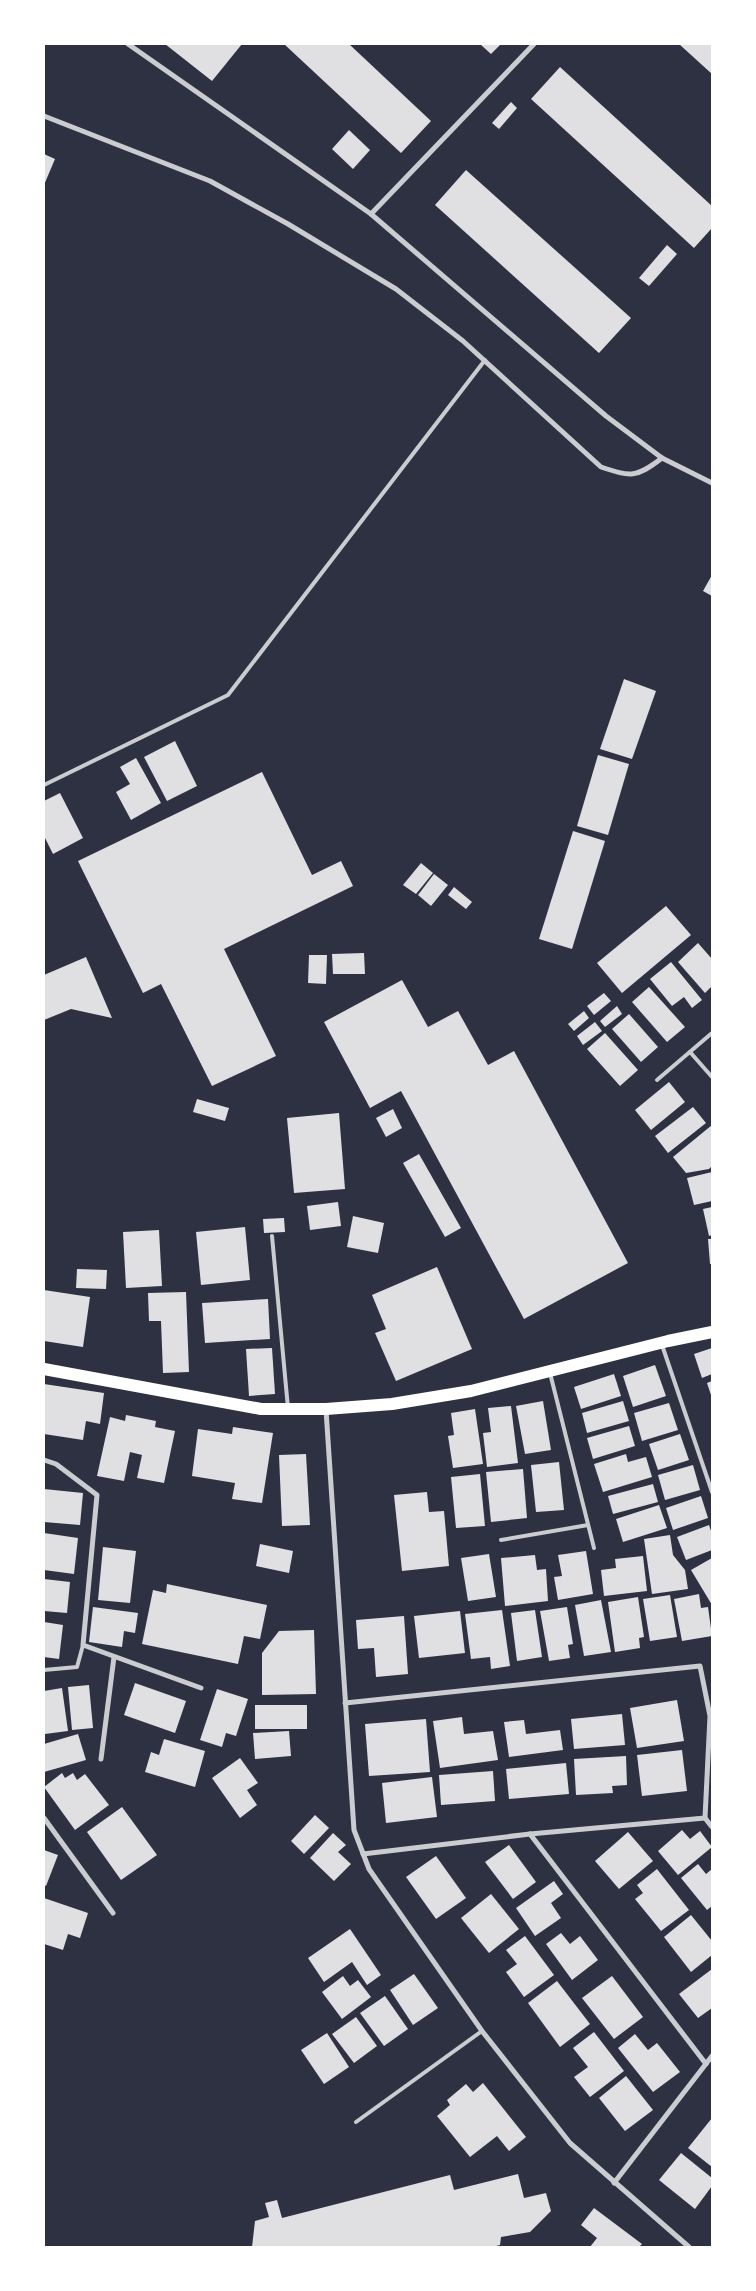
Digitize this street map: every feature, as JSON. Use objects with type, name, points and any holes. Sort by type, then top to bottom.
[{"type":"main road","points":[[44,1369],[261,1409],[326,1409],[392,1404],[471,1391],[661,1342],[712,1332]]},
{"type":"street","points":[[128,44],[371,214],[606,416],[662,458],[712,483]]},
{"type":"street","points":[[371,214],[534,44]]},
{"type":"street","points":[[44,116],[210,181],[271,214],[396,289],[485,360],[600,468],[627,475],[645,470],[662,458]]},
{"type":"street","points":[[326,1409],[354,1830],[369,1869],[482,2031],[570,2143],[689,2247]]},
{"type":"street","points":[[44,1460],[56,1464],[97,1495],[83,1645],[201,1688]]},
{"type":"street","points":[[101,1759],[114,1656]]},
{"type":"street","points":[[345,1703],[700,1666],[710,1716],[705,1818],[712,1827]]},
{"type":"street","points":[[44,1818],[114,1913]]},
{"type":"street","points":[[363,1854],[530,1834],[705,1818]]},
{"type":"street","points":[[530,1834],[706,2064]]},
{"type":"street","points":[[614,2183],[712,2056]]},
{"type":"lane","points":[[44,785],[228,695],[485,360]]},
{"type":"lane","points":[[656,1080],[712,1033]]},
{"type":"lane","points":[[690,1052],[712,1077]]},
{"type":"lane","points":[[272,1236],[288,1409]]},
{"type":"lane","points":[[661,1342],[712,1492]]},
{"type":"lane","points":[[550,1371],[594,1548]]},
{"type":"lane","points":[[501,1540],[588,1525]]},
{"type":"lane","points":[[44,1670],[77,1667],[83,1645]]},
{"type":"lane","points":[[356,2122],[482,2031]]},
{"type":"building","points":[[165,44],[242,44],[212,81]]},
{"type":"building","points":[[284,44],[349,44],[431,121],[401,153]]},
{"type":"building","points":[[480,44],[501,44],[491,54]]},
{"type":"building","points":[[679,44],[712,44],[712,74]]},
{"type":"building","points":[[560,67],[712,206],[712,228],[694,248],[531,99]]},
{"type":"building","points":[[511,102],[517,108],[499,129],[492,123]]},
{"type":"building","points":[[349,130],[370,150],[353,169],[332,149]]},
{"type":"building","points":[[44,154],[55,159],[44,185]]},
{"type":"building","points":[[466,170],[631,318],[599,353],[435,205]]},
{"type":"building","points":[[667,245],[677,254],[649,286],[639,278]]},
{"type":"building","points":[[712,575],[712,596],[703,591]]},
{"type":"building","points":[[624,679],[656,691],[632,759],[600,749]]},
{"type":"building","points":[[175,741],[197,786],[167,801],[144,757]]},
{"type":"building","points":[[598,755],[629,764],[608,835],[577,826]]},
{"type":"building","points":[[136,758],[161,803],[131,820],[116,792],[130,784],[120,767]]},
{"type":"building","points":[[262,772],[312,875],[341,861],[353,886],[224,949],[276,1056],[212,1086],[161,984],[143,993],[78,861]]},
{"type":"building","points":[[60,793],[83,838],[53,854],[44,836],[44,801]]},
{"type":"building","points":[[573,831],[605,841],[572,949],[539,939]]},
{"type":"building","points":[[421,863],[433,873],[416,894],[403,885]]},
{"type":"building","points":[[434,874],[448,885],[431,906],[418,895]]},
{"type":"building","points":[[454,887],[472,902],[466,909],[448,895]]},
{"type":"building","points":[[666,906],[691,935],[622,993],[597,963]]},
{"type":"building","points":[[698,943],[712,959],[712,986],[705,993],[678,962]]},
{"type":"building","points":[[364,953],[365,974],[333,974],[332,954]]},
{"type":"building","points":[[309,955],[327,955],[326,984],[308,983]]},
{"type":"building","points":[[86,957],[112,1018],[71,1009],[44,1020],[44,975]]},
{"type":"building","points":[[671,962],[702,1000],[692,1008],[684,997],[672,1006],[650,979]]},
{"type":"building","points":[[402,980],[428,1027],[458,1011],[488,1065],[514,1051],[628,1263],[524,1319],[401,1091],[370,1108],[324,1022]]},
{"type":"building","points":[[649,987],[685,1027],[667,1042],[632,1002]]},
{"type":"building","points":[[604,993],[611,1001],[594,1015],[587,1006]]},
{"type":"building","points":[[617,1006],[622,1014],[605,1027],[600,1021]]},
{"type":"building","points":[[584,1011],[589,1018],[574,1031],[568,1024]]},
{"type":"building","points":[[629,1014],[658,1047],[641,1062],[612,1029]]},
{"type":"building","points":[[595,1022],[602,1031],[583,1045],[577,1036]]},
{"type":"building","points":[[605,1033],[638,1070],[620,1086],[587,1049]]},
{"type":"building","points":[[669,1082],[685,1102],[651,1130],[635,1110]]},
{"type":"building","points":[[197,1099],[229,1108],[225,1121],[193,1112]]},
{"type":"building","points":[[693,1107],[706,1123],[668,1153],[655,1136]]},
{"type":"building","points":[[393,1109],[402,1128],[386,1137],[376,1118]]},
{"type":"building","points":[[339,1113],[345,1189],[294,1193],[287,1118]]},
{"type":"building","points":[[712,1125],[712,1166],[709,1169],[686,1173],[673,1157]]},
{"type":"building","points":[[419,1154],[461,1228],[445,1237],[403,1163]]},
{"type":"building","points":[[712,1172],[712,1201],[694,1205],[687,1178]]},
{"type":"building","points":[[338,1202],[341,1226],[310,1230],[307,1206]]},
{"type":"building","points":[[712,1207],[712,1235],[709,1236],[703,1209]]},
{"type":"building","points":[[353,1216],[384,1223],[378,1253],[347,1247]]},
{"type":"building","points":[[284,1218],[285,1232],[264,1233],[263,1219]]},
{"type":"building","points":[[245,1227],[250,1280],[201,1285],[196,1232]]},
{"type":"building","points":[[159,1230],[162,1286],[126,1288],[123,1232]]},
{"type":"building","points":[[708,1239],[712,1239],[712,1264],[710,1264]]},
{"type":"building","points":[[437,1267],[472,1349],[396,1381],[375,1333],[386,1329],[372,1295]]},
{"type":"building","points":[[77,1269],[107,1270],[106,1289],[76,1288]]},
{"type":"building","points":[[44,1290],[90,1297],[83,1347],[44,1341]]},
{"type":"building","points":[[186,1292],[189,1372],[163,1373],[161,1321],[149,1321],[148,1293]]},
{"type":"building","points":[[268,1299],[270,1339],[205,1343],[202,1303]]},
{"type":"building","points":[[272,1348],[275,1394],[249,1396],[246,1349]]},
{"type":"building","points":[[712,1348],[712,1374],[702,1378],[694,1354]]},
{"type":"building","points":[[655,1365],[666,1396],[633,1407],[623,1376]]},
{"type":"building","points":[[614,1374],[621,1396],[581,1409],[574,1387]]},
{"type":"building","points":[[712,1381],[712,1398],[707,1383]]},
{"type":"building","points":[[44,1384],[104,1393],[100,1424],[86,1421],[83,1440],[44,1434]]},
{"type":"building","points":[[543,1401],[551,1450],[525,1454],[516,1406]]},
{"type":"building","points":[[623,1401],[629,1421],[587,1433],[582,1413]]},
{"type":"building","points":[[669,1403],[678,1430],[642,1441],[634,1413]]},
{"type":"building","points":[[511,1406],[518,1463],[487,1467],[483,1433],[491,1432],[488,1408]]},
{"type":"building","points":[[475,1409],[483,1464],[453,1468],[448,1436],[454,1435],[451,1413]]},
{"type":"building","points":[[126,1415],[156,1421],[155,1427],[175,1431],[164,1483],[137,1478],[142,1455],[130,1452],[124,1481],[97,1476],[110,1417],[125,1421]]},
{"type":"building","points":[[629,1426],[635,1446],[593,1459],[587,1438]]},
{"type":"building","points":[[233,1427],[273,1433],[262,1503],[232,1499],[235,1483],[192,1476],[198,1429],[232,1434]]},
{"type":"building","points":[[680,1434],[689,1460],[658,1470],[649,1444]]},
{"type":"building","points":[[306,1454],[310,1525],[282,1526],[279,1455]]},
{"type":"building","points":[[626,1454],[628,1462],[646,1457],[652,1477],[603,1492],[594,1464]]},
{"type":"building","points":[[559,1462],[564,1510],[536,1512],[531,1465]]},
{"type":"building","points":[[693,1465],[700,1490],[665,1500],[658,1475]]},
{"type":"building","points":[[523,1469],[527,1518],[491,1522],[486,1472]]},
{"type":"building","points":[[480,1474],[485,1526],[456,1528],[451,1477]]},
{"type":"building","points":[[653,1484],[658,1502],[613,1514],[608,1496]]},
{"type":"building","points":[[44,1489],[83,1493],[80,1525],[44,1522]]},
{"type":"building","points":[[427,1492],[429,1512],[444,1511],[449,1566],[402,1571],[394,1495]]},
{"type":"building","points":[[701,1496],[708,1518],[673,1530],[666,1508]]},
{"type":"building","points":[[659,1505],[667,1528],[623,1542],[616,1519]]},
{"type":"building","points":[[709,1525],[712,1534],[712,1550],[686,1560],[677,1537]]},
{"type":"building","points":[[44,1533],[78,1538],[74,1574],[44,1570]]},
{"type":"building","points":[[670,1535],[673,1555],[685,1570],[688,1589],[652,1594],[644,1539]]},
{"type":"building","points":[[260,1544],[293,1551],[289,1573],[256,1566]]},
{"type":"building","points":[[103,1547],[136,1551],[130,1603],[98,1600]]},
{"type":"building","points":[[586,1551],[593,1594],[558,1600],[554,1577],[562,1576],[558,1555]]},
{"type":"building","points":[[489,1554],[496,1597],[468,1601],[461,1558]]},
{"type":"building","points":[[535,1555],[537,1570],[546,1569],[548,1601],[505,1606],[501,1558]]},
{"type":"building","points":[[643,1556],[647,1591],[604,1596],[601,1570],[616,1568],[615,1559]]},
{"type":"building","points":[[712,1558],[712,1605],[691,1570]]},
{"type":"building","points":[[44,1579],[70,1582],[67,1613],[44,1611]]},
{"type":"building","points":[[167,1584],[267,1605],[260,1639],[244,1636],[238,1664],[142,1644],[153,1590],[166,1593]]},
{"type":"building","points":[[699,1594],[701,1608],[708,1607],[712,1636],[682,1641],[674,1599]]},
{"type":"building","points":[[670,1595],[677,1637],[650,1641],[643,1599]]},
{"type":"building","points":[[638,1597],[644,1637],[639,1638],[640,1648],[615,1652],[608,1602]]},
{"type":"building","points":[[601,1600],[611,1652],[584,1656],[575,1605]]},
{"type":"building","points":[[93,1607],[138,1613],[135,1633],[124,1631],[122,1647],[89,1642]]},
{"type":"building","points":[[567,1607],[573,1644],[568,1645],[570,1658],[549,1661],[540,1611]]},
{"type":"building","points":[[502,1610],[510,1666],[491,1669],[490,1657],[471,1659],[465,1614]]},
{"type":"building","points":[[535,1610],[542,1657],[517,1661],[511,1613]]},
{"type":"building","points":[[460,1611],[465,1653],[419,1658],[414,1616]]},
{"type":"building","points":[[404,1616],[408,1674],[376,1677],[374,1648],[358,1649],[356,1620]]},
{"type":"building","points":[[44,1622],[63,1625],[59,1659],[44,1657]]},
{"type":"building","points":[[314,1630],[316,1694],[262,1695],[262,1653],[279,1631]]},
{"type":"building","points":[[135,1683],[186,1701],[175,1733],[124,1715]]},
{"type":"building","points":[[89,1685],[93,1728],[72,1730],[68,1687]]},
{"type":"building","points":[[62,1688],[68,1731],[45,1734],[44,1691]]},
{"type":"building","points":[[217,1689],[248,1699],[236,1736],[226,1733],[222,1747],[200,1740]]},
{"type":"building","points":[[677,1700],[684,1741],[637,1748],[630,1708]]},
{"type":"building","points":[[255,1705],[307,1705],[307,1729],[255,1729]]},
{"type":"building","points":[[622,1714],[625,1745],[574,1749],[571,1719]]},
{"type":"building","points":[[462,1717],[464,1734],[493,1731],[498,1760],[440,1768],[433,1721]]},
{"type":"building","points":[[426,1719],[430,1772],[369,1776],[365,1724]]},
{"type":"building","points":[[524,1720],[526,1734],[560,1730],[563,1750],[509,1757],[504,1722]]},
{"type":"building","points":[[289,1731],[291,1756],[255,1759],[253,1733]]},
{"type":"building","points":[[78,1734],[86,1760],[44,1772],[44,1744]]},
{"type":"building","points":[[164,1739],[205,1751],[195,1787],[145,1772],[151,1752],[159,1755]]},
{"type":"building","points":[[682,1750],[687,1791],[642,1796],[637,1755]]},
{"type":"building","points":[[626,1756],[627,1785],[612,1786],[613,1793],[576,1795],[574,1759]]},
{"type":"building","points":[[240,1758],[258,1783],[247,1790],[257,1805],[240,1818],[212,1778]]},
{"type":"building","points":[[566,1763],[569,1794],[509,1799],[506,1769]]},
{"type":"building","points":[[493,1771],[495,1801],[441,1805],[439,1775]]},
{"type":"building","points":[[62,1773],[65,1778],[73,1773],[77,1780],[85,1774],[109,1805],[75,1830],[44,1787]]},
{"type":"building","points":[[432,1777],[437,1817],[386,1823],[382,1783]]},
{"type":"building","points":[[122,1807],[157,1855],[121,1880],[87,1832]]},
{"type":"building","points":[[315,1815],[329,1828],[304,1854],[291,1841]]},
{"type":"building","points":[[682,1830],[690,1839],[700,1831],[712,1847],[678,1875],[658,1851]]},
{"type":"building","points":[[628,1832],[653,1861],[619,1889],[595,1861]]},
{"type":"building","points":[[333,1833],[346,1845],[338,1852],[351,1864],[334,1881],[310,1858]]},
{"type":"building","points":[[509,1845],[536,1882],[513,1899],[485,1862]]},
{"type":"building","points":[[44,1850],[58,1855],[46,1886],[44,1885]]},
{"type":"building","points":[[436,1856],[466,1898],[436,1919],[406,1877]]},
{"type":"building","points":[[698,1864],[706,1874],[712,1869],[712,1906],[707,1910],[681,1878]]},
{"type":"building","points":[[657,1869],[689,1910],[661,1931],[635,1899],[643,1893],[637,1885]]},
{"type":"building","points":[[554,1881],[563,1894],[551,1903],[561,1918],[535,1936],[516,1908]]},
{"type":"building","points":[[491,1894],[519,1929],[489,1953],[461,1918]]},
{"type":"building","points":[[44,1898],[88,1913],[80,1938],[68,1934],[63,1950],[44,1944]]},
{"type":"building","points":[[691,1915],[712,1941],[712,1955],[691,1972],[664,1937]]},
{"type":"building","points":[[350,1929],[381,1975],[367,1985],[352,1962],[324,1982],[308,1958]]},
{"type":"building","points":[[561,1933],[570,1944],[580,1936],[598,1960],[572,1980],[546,1944]]},
{"type":"building","points":[[525,1936],[554,1975],[524,1997],[506,1972],[517,1964],[506,1950]]},
{"type":"building","points":[[712,1969],[712,2008],[698,2018],[679,1994]]},
{"type":"building","points":[[414,1974],[438,2008],[413,2025],[390,1990]]},
{"type":"building","points":[[343,1976],[350,1986],[358,1980],[371,1997],[342,2019],[322,1992]]},
{"type":"building","points":[[612,1976],[643,2017],[614,2039],[582,1998]]},
{"type":"building","points":[[557,1981],[590,2024],[560,2047],[528,2003]]},
{"type":"building","points":[[385,1996],[408,2029],[384,2046],[360,2013]]},
{"type":"building","points":[[356,2017],[377,2046],[354,2063],[332,2034]]},
{"type":"building","points":[[594,2032],[624,2071],[590,2097],[574,2077],[588,2067],[573,2048]]},
{"type":"building","points":[[327,2033],[349,2067],[324,2084],[301,2050]]},
{"type":"building","points":[[635,2034],[648,2050],[657,2043],[680,2072],[653,2092],[618,2048]]},
{"type":"building","points":[[626,2076],[653,2110],[625,2131],[599,2098]]},
{"type":"building","points":[[483,2083],[526,2137],[509,2151],[497,2136],[470,2157],[437,2116],[450,2105],[447,2100],[466,2084],[473,2092]]},
{"type":"building","points":[[712,2118],[712,2167],[688,2148]]},
{"type":"building","points":[[681,2153],[712,2178],[712,2186],[695,2209],[659,2180]]},
{"type":"building","points":[[518,2174],[524,2198],[546,2193],[551,2211],[530,2232],[501,2237],[500,2245],[492,2247],[252,2247],[255,2221],[269,2217],[265,2203],[277,2200],[282,2218],[450,2175],[454,2190]]},
{"type":"building","points":[[594,2208],[642,2244],[639,2247],[590,2247],[597,2238],[581,2225]]}]
